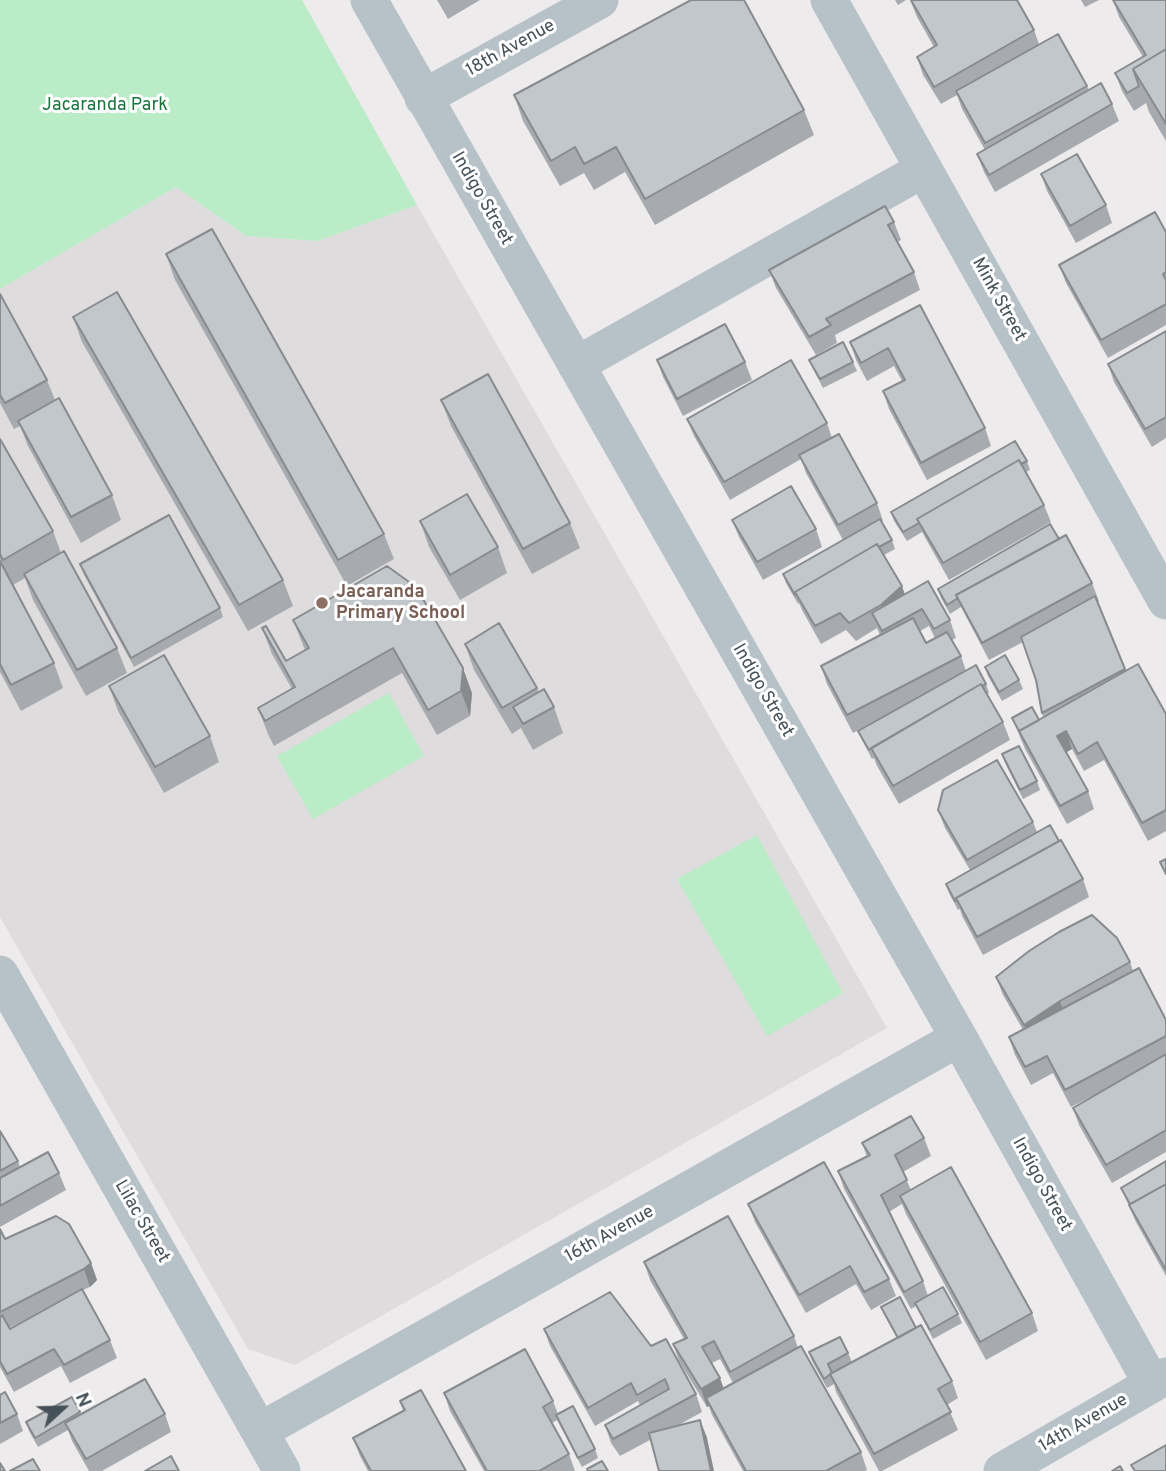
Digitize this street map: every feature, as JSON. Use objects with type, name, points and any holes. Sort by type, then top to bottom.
[{"type":"street","name":"Indigo Street","points":[[369,0],[959,1038],[1159,1380]]},
{"type":"street","name":"18th Avenue","points":[[423,98],[600,0]]},
{"type":"street","name":"Mink Street","points":[[829,0],[1166,601]]},
{"type":"street","points":[[576,365],[924,169]]},
{"type":"street","name":"Lilac Street","points":[[0,974],[282,1471]]},
{"type":"street","name":"16th Avenue","points":[[260,1432],[959,1038]]},
{"type":"street","name":"14th Avenue","points":[[1002,1471],[1159,1380]]},
{"type":"shaded area","name":"Jacaranda Primary School","points":[[176,187],[246,236],[318,241],[417,205],[887,1028],[295,1365],[248,1349],[0,917],[0,289]]},
{"type":"green space","name":"Jacaranda Park","points":[[0,0],[302,0],[417,205],[318,241],[246,236],[176,187],[0,289]]},
{"type":"green space","points":[[389,693],[424,756],[313,819],[277,756]]},
{"type":"green space","points":[[757,835],[843,993],[767,1036],[677,879]]},
{"type":"building","points":[[691,0],[744,0],[804,110],[645,199],[616,147],[584,164],[575,147],[551,161],[514,95]]},
{"type":"building","points":[[911,0],[1017,0],[1034,30],[934,87],[917,57],[937,45]]},
{"type":"building","points":[[1113,0],[1166,0],[1166,49],[1133,69],[1139,86],[1127,93],[1115,73],[1146,55]]},
{"type":"building","points":[[1058,34],[1087,86],[985,143],[956,91]]},
{"type":"building","points":[[1166,49],[1166,124],[1133,69]]},
{"type":"building","points":[[1101,83],[1112,104],[989,175],[977,154]]},
{"type":"building","points":[[1077,154],[1106,205],[1070,226],[1041,174]]},
{"type":"building","points":[[885,206],[894,222],[888,225],[914,272],[826,319],[831,325],[809,337],[769,270]]},
{"type":"building","points":[[1155,212],[1166,232],[1166,272],[1163,274],[1166,280],[1166,304],[1101,340],[1059,265]]},
{"type":"building","points":[[212,229],[384,534],[338,560],[166,254]]},
{"type":"building","points":[[117,292],[283,580],[239,605],[73,317]]},
{"type":"building","points":[[0,294],[47,380],[5,403],[0,395]]},
{"type":"building","points":[[920,305],[985,428],[921,463],[883,391],[905,380],[888,348],[861,363],[850,342]]},
{"type":"building","points":[[725,324],[745,362],[677,399],[657,360]]},
{"type":"building","points":[[1166,331],[1166,417],[1145,429],[1108,364]]},
{"type":"building","points":[[843,342],[853,362],[820,379],[809,360]]},
{"type":"building","points":[[791,360],[827,423],[724,482],[687,419]]},
{"type":"building","points":[[488,374],[570,523],[523,549],[441,400]]},
{"type":"building","points":[[59,398],[112,495],[71,517],[18,421]]},
{"type":"building","points":[[839,434],[877,503],[838,525],[799,455]]},
{"type":"building","points":[[0,439],[53,531],[3,560],[0,554]]},
{"type":"building","points":[[1015,441],[1027,461],[1021,464],[1019,460],[917,519],[919,523],[903,532],[891,512]]},
{"type":"building","points":[[1019,460],[1044,505],[943,563],[917,519]]},
{"type":"building","points":[[791,486],[816,529],[757,562],[732,520]]},
{"type":"building","points":[[467,494],[498,547],[450,575],[420,521]]},
{"type":"building","points":[[169,515],[220,608],[131,658],[80,564]]},
{"type":"building","points":[[880,519],[892,540],[879,547],[877,544],[795,592],[795,595],[783,574]]},
{"type":"building","points":[[1050,524],[1059,539],[956,595],[958,598],[947,605],[938,589]]},
{"type":"building","points":[[1066,535],[1092,583],[982,643],[956,595]]},
{"type":"building","points":[[877,544],[902,586],[881,605],[849,623],[840,613],[815,626],[795,592]]},
{"type":"building","points":[[64,551],[117,648],[77,670],[24,574]]},
{"type":"building","points":[[0,561],[54,663],[11,685],[0,664]]},
{"type":"building","points":[[387,566],[416,587],[463,668],[461,691],[428,710],[393,648],[265,721],[258,708],[295,687],[262,628],[266,626],[286,661],[309,648],[293,620]]},
{"type":"building","points":[[928,581],[950,620],[934,629],[922,609],[882,631],[872,613]]},
{"type":"building","points":[[1095,596],[1125,669],[1042,713],[1036,680],[1021,637]]},
{"type":"building","points":[[913,618],[926,643],[947,632],[961,656],[847,715],[821,666]]},
{"type":"building","points":[[499,623],[537,688],[502,708],[465,644]]},
{"type":"building","points":[[164,655],[210,736],[155,767],[109,686]]},
{"type":"building","points":[[1005,655],[1019,680],[999,692],[985,667]]},
{"type":"building","points":[[1138,664],[1166,714],[1166,810],[1142,823],[1097,742],[1078,754],[1066,731],[1057,736],[1088,791],[1060,806],[1019,731]]},
{"type":"building","points":[[976,665],[986,684],[981,684],[869,750],[858,731]]},
{"type":"building","points":[[981,684],[1003,722],[893,786],[871,748]]},
{"type":"building","points":[[544,689],[554,707],[523,724],[513,707]]},
{"type":"building","points":[[1032,707],[1039,720],[1019,731],[1012,718]]},
{"type":"building","points":[[1019,746],[1037,781],[1020,790],[1002,754]]},
{"type":"building","points":[[997,760],[1033,822],[967,860],[938,810],[943,790]]},
{"type":"building","points":[[1050,825],[1059,841],[955,901],[946,884]]},
{"type":"building","points":[[1061,840],[1083,879],[977,937],[956,898]]},
{"type":"building","points":[[1166,859],[1166,874],[1160,862]]},
{"type":"building","points":[[1092,915],[1117,938],[1130,962],[1060,1001],[1024,1025],[996,977],[1029,951]]},
{"type":"building","points":[[1139,968],[1166,1020],[1166,1036],[1065,1090],[1047,1056],[1025,1067],[1009,1037]]},
{"type":"building","points":[[1166,1054],[1166,1130],[1106,1165],[1073,1108]]},
{"type":"building","points":[[911,1116],[924,1138],[895,1155],[907,1180],[881,1195],[923,1281],[904,1292],[838,1171],[870,1155],[862,1143]]},
{"type":"building","points":[[0,1131],[18,1161],[0,1171]]},
{"type":"building","points":[[48,1152],[59,1173],[0,1206],[0,1178]]},
{"type":"building","points":[[1166,1161],[1166,1184],[1130,1204],[1121,1188]]},
{"type":"building","points":[[824,1162],[889,1279],[864,1292],[850,1266],[799,1295],[748,1204]]},
{"type":"building","points":[[951,1167],[1032,1313],[980,1342],[900,1196]]},
{"type":"building","points":[[1166,1184],[1166,1270],[1129,1205]]},
{"type":"building","points":[[56,1216],[69,1224],[91,1263],[0,1312],[0,1229],[5,1239]]},
{"type":"building","points":[[728,1216],[794,1336],[730,1372],[714,1341],[702,1347],[720,1378],[701,1389],[673,1344],[687,1338],[644,1262]]},
{"type":"building","points":[[943,1287],[958,1314],[930,1330],[915,1303]]},
{"type":"building","points":[[82,1289],[110,1340],[64,1365],[54,1349],[7,1374],[0,1361],[0,1317],[2,1315],[10,1329]]},
{"type":"building","points":[[610,1292],[651,1346],[666,1339],[696,1394],[613,1439],[605,1425],[669,1389],[665,1379],[637,1395],[631,1383],[588,1408],[544,1329]]},
{"type":"building","points":[[900,1297],[916,1328],[898,1338],[881,1307]]},
{"type":"building","points":[[921,1325],[952,1381],[938,1389],[951,1412],[874,1454],[830,1374]]},
{"type":"building","points":[[840,1337],[848,1353],[828,1364],[832,1373],[824,1379],[809,1352]]},
{"type":"building","points":[[801,1346],[861,1452],[826,1471],[746,1471],[706,1398]]},
{"type":"building","points":[[525,1349],[553,1401],[543,1407],[569,1454],[539,1471],[487,1471],[444,1393]]},
{"type":"building","points":[[145,1379],[165,1414],[86,1459],[65,1423]]},
{"type":"building","points":[[421,1390],[466,1471],[371,1471],[353,1438],[405,1410],[400,1401]]},
{"type":"building","points":[[5,1392],[17,1414],[0,1423],[0,1395]]},
{"type":"building","points":[[72,1397],[80,1412],[35,1438],[26,1422]]},
{"type":"building","points":[[573,1406],[595,1449],[578,1458],[556,1415]]},
{"type":"building","points":[[700,1420],[711,1471],[659,1471],[649,1433]]},
{"type":"building","points":[[1166,1445],[1166,1471],[1135,1471],[1131,1465]]},
{"type":"building","points":[[171,1456],[179,1471],[145,1471]]},
{"type":"building","points":[[33,1459],[40,1471],[10,1471]]},
{"type":"building","points":[[602,1461],[608,1471],[588,1471],[587,1469]]},
{"type":"place","name":"Jacaranda Primary School","points":[[322,603]]}]
